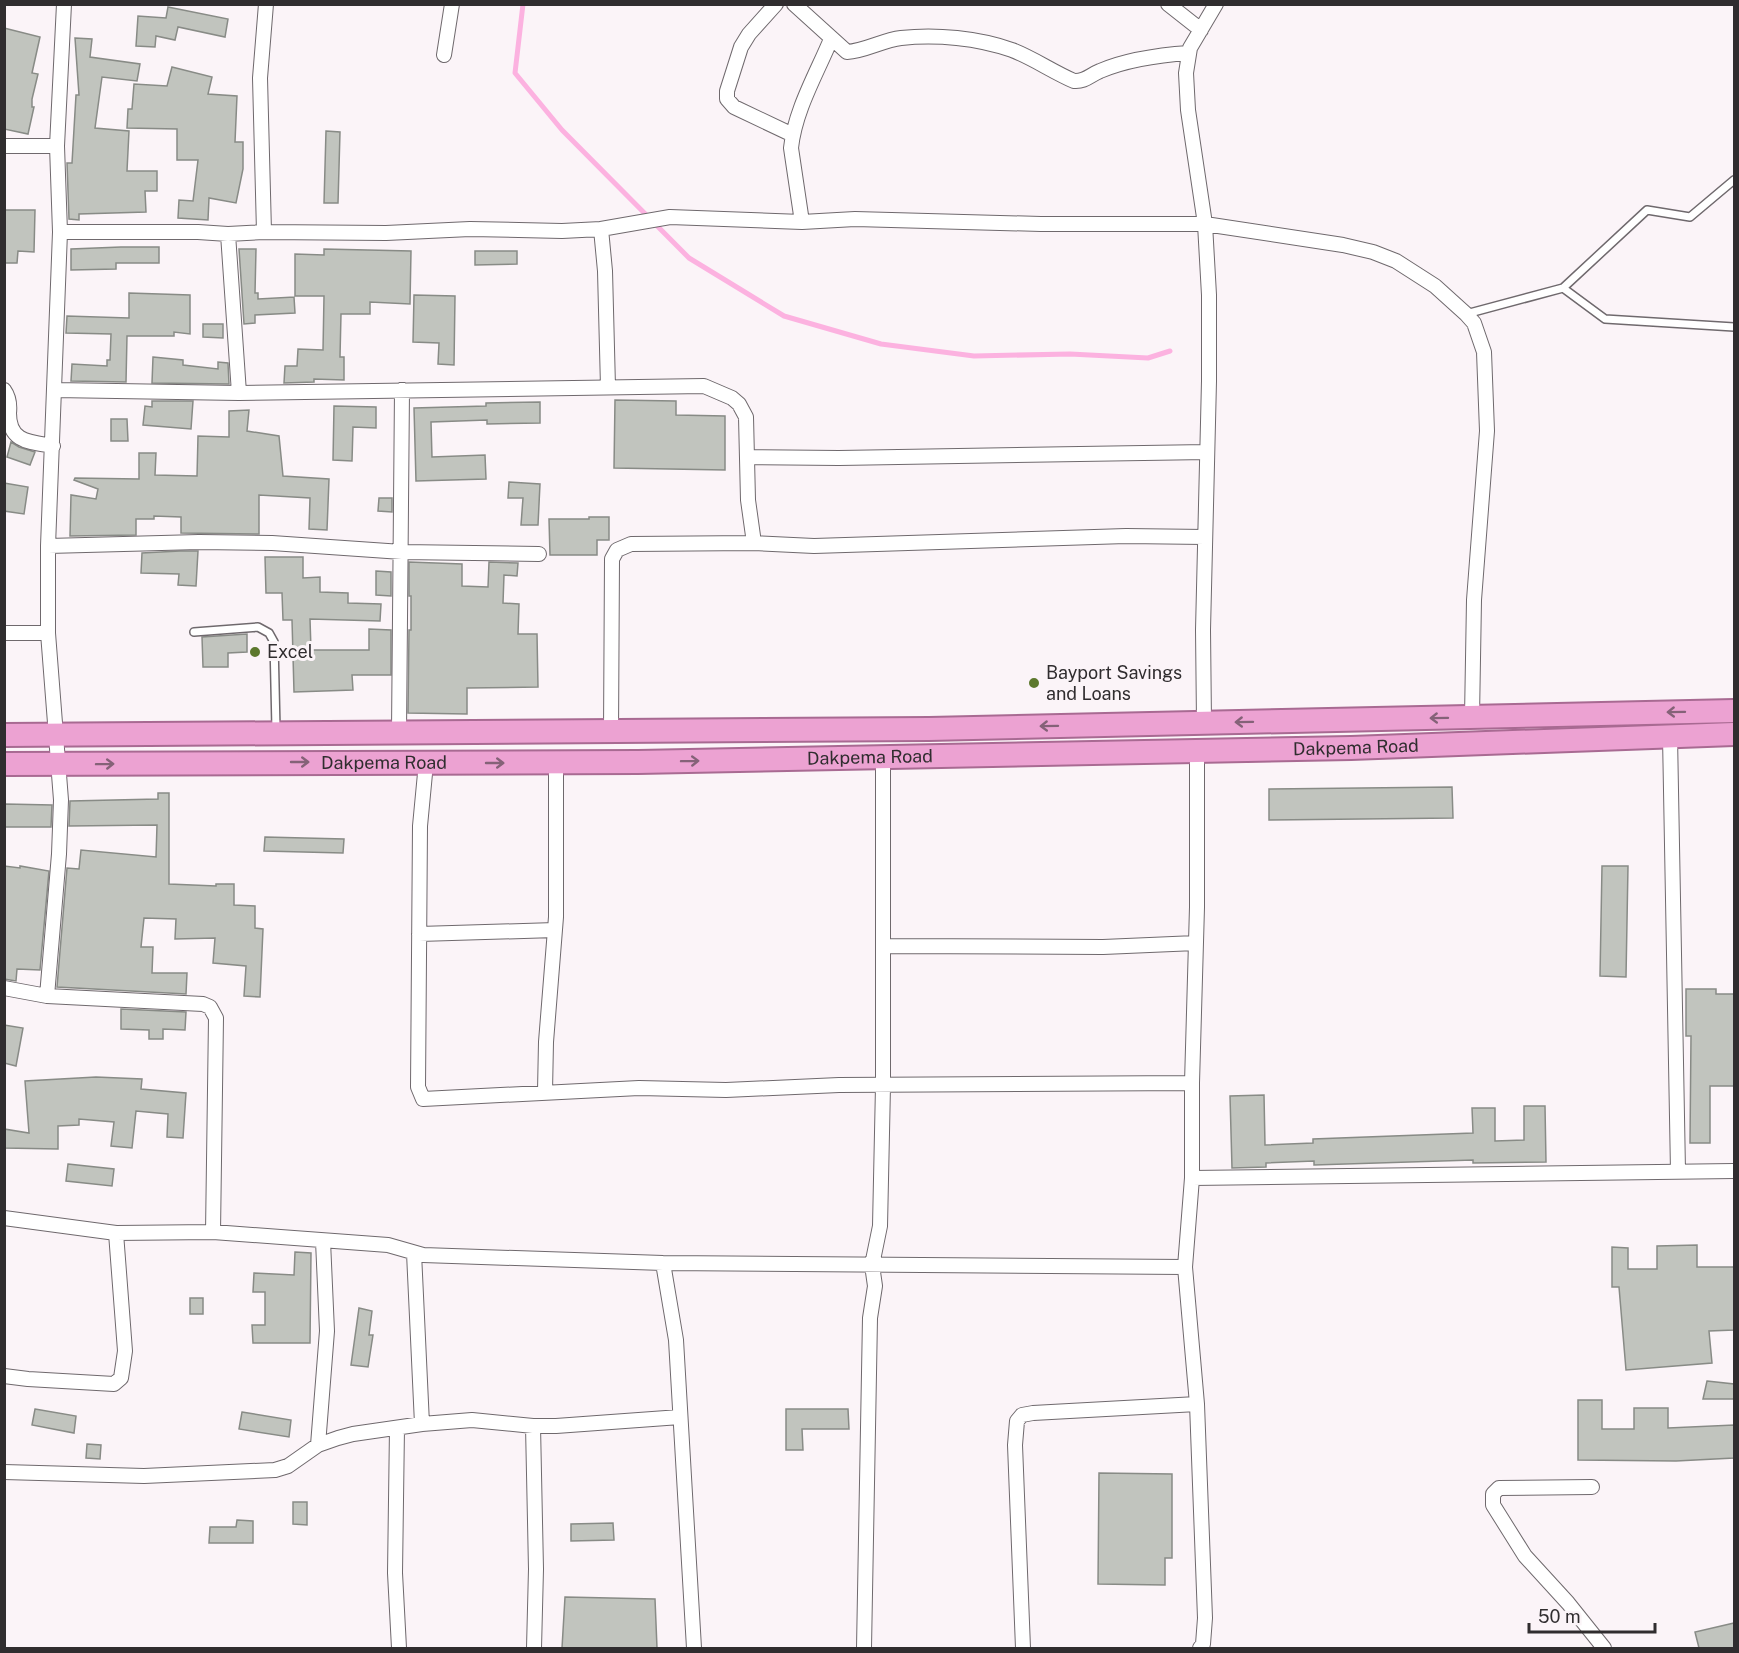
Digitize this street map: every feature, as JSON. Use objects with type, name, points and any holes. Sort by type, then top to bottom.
[{"type":"highway","name":"Dakpema Road","points":[[4,735],[941,728],[1734,711]]},
{"type":"highway","name":"Dakpema Road","points":[[4,764],[556,764],[1351,748],[1734,734]]},
{"type":"street","points":[[47,996],[59,854],[61,800],[48,633],[48,546],[60,232],[57,146],[64,4]]},
{"type":"street","points":[[264,232],[260,78],[266,4]]},
{"type":"street","points":[[444,55],[452,4]]},
{"type":"street","points":[[776,4],[741,47],[727,91],[727,99],[734,107],[793,135]]},
{"type":"street","points":[[794,4],[844,51],[849,52],[899,38],[918,37],[991,43],[1014,50],[1079,82],[1100,71],[1156,55],[1189,53]]},
{"type":"street","points":[[1168,4],[1201,30]]},
{"type":"street","points":[[1204,722],[1203,630],[1209,295],[1205,224],[1186,73],[1189,53],[1216,4]]},
{"type":"street","points":[[802,222],[791,148],[793,135],[797,120],[831,39]]},
{"type":"street","points":[[4,146],[57,146]]},
{"type":"street","points":[[60,232],[228,234],[470,230],[562,231],[601,229],[670,217],[802,222],[855,219],[1041,224],[1205,224],[1373,252],[1415,272],[1466,314],[1474,323],[1484,352],[1487,430],[1474,600],[1472,717]]},
{"type":"street","points":[[601,229],[605,271],[608,387]]},
{"type":"street","points":[[228,234],[239,393]]},
{"type":"street","points":[[55,390],[239,393],[704,386],[724,394],[739,404],[746,417],[748,500],[754,543]]},
{"type":"street","points":[[4,390],[10,402],[9,426],[13,433],[28,441],[53,446]]},
{"type":"street","points":[[399,732],[402,390]]},
{"type":"street","points":[[748,457],[839,458],[1207,452]]},
{"type":"street","points":[[611,732],[612,559],[617,550],[631,544],[754,543],[814,546],[1126,536],[1205,537]]},
{"type":"street","points":[[48,546],[208,542],[272,543],[402,552],[539,554]]},
{"type":"street","points":[[4,633],[48,633]]},
{"type":"street","points":[[1670,735],[1678,1171]]},
{"type":"street","points":[[1197,751],[1192,1178],[1185,1267],[1197,1404],[1205,1618],[1203,1644],[1200,1648]]},
{"type":"street","points":[[864,1648],[870,1318],[874,1286],[872,1265],[880,1226],[883,1086],[883,757]]},
{"type":"street","points":[[426,763],[420,825],[419,934],[418,1088],[423,1099],[639,1088],[726,1090],[839,1085],[1192,1083]]},
{"type":"street","points":[[545,1091],[546,1042],[555,930],[556,764]]},
{"type":"street","points":[[419,934],[555,930]]},
{"type":"street","points":[[883,946],[1103,947],[1196,943]]},
{"type":"street","points":[[4,988],[47,996],[203,1004],[213,1011],[216,1018],[213,1232]]},
{"type":"street","points":[[1192,1178],[1734,1171]]},
{"type":"street","points":[[4,1218],[116,1233],[213,1232],[388,1245],[423,1255],[663,1263],[1185,1267]]},
{"type":"street","points":[[4,1376],[114,1384],[122,1378],[124,1351],[116,1233]]},
{"type":"street","points":[[318,1446],[327,1331],[324,1241]]},
{"type":"street","points":[[414,1253],[422,1424]]},
{"type":"street","points":[[663,1263],[676,1340],[694,1648]]},
{"type":"street","points":[[1023,1648],[1016,1467],[1017,1421],[1022,1414],[1197,1404]]},
{"type":"street","points":[[4,1472],[144,1476],[274,1470],[288,1466],[318,1446],[353,1434],[422,1424],[472,1420],[533,1426],[618,1423],[680,1417]]},
{"type":"street","points":[[533,1426],[536,1569],[534,1648]]},
{"type":"street","points":[[397,1428],[395,1573],[399,1648]]},
{"type":"street","points":[[1592,1487],[1499,1488],[1493,1494],[1493,1505],[1525,1556],[1568,1603],[1604,1648]]},
{"type":"lane","points":[[1466,314],[1563,288],[1647,210],[1690,217],[1734,180]]},
{"type":"lane","points":[[1563,288],[1605,319],[1734,327]]},
{"type":"lane","points":[[194,632],[258,627],[269,633],[274,642],[276,732]]},
{"type":"building","points":[[168,7],[228,19],[225,37],[178,27],[175,40],[156,36],[155,47],[136,46],[138,16],[166,18]]},
{"type":"building","points":[[4,28],[40,37],[32,73],[38,74],[32,99],[32,107],[34,107],[28,134],[4,129]]},
{"type":"building","points":[[75,38],[92,39],[90,57],[140,64],[137,81],[102,77],[95,128],[129,131],[127,171],[157,171],[157,191],[145,191],[146,212],[79,214],[79,220],[69,219],[67,163],[72,163],[76,95],[79,95]]},
{"type":"building","points":[[172,67],[212,77],[208,94],[237,96],[235,142],[243,142],[243,169],[236,203],[209,198],[208,220],[178,218],[179,200],[193,201],[198,160],[177,160],[177,129],[127,128],[128,109],[132,109],[134,84],[167,86]]},
{"type":"building","points":[[326,131],[340,132],[338,203],[324,203]]},
{"type":"building","points":[[4,210],[35,210],[34,252],[18,251],[17,263],[4,263]]},
{"type":"building","points":[[159,247],[159,263],[116,263],[116,269],[71,270],[71,249]]},
{"type":"building","points":[[239,249],[256,249],[255,293],[258,293],[258,299],[294,297],[295,313],[255,315],[255,323],[244,324]]},
{"type":"building","points":[[324,249],[411,251],[410,304],[370,302],[370,314],[341,314],[340,357],[344,357],[344,380],[314,379],[314,382],[284,383],[285,366],[297,366],[298,349],[323,350],[324,296],[295,296],[295,254],[324,255]]},
{"type":"building","points":[[475,251],[517,251],[517,264],[475,265]]},
{"type":"building","points":[[129,293],[190,295],[190,334],[174,332],[174,336],[127,336],[126,382],[71,381],[72,364],[107,366],[107,360],[110,360],[111,334],[66,333],[67,316],[129,318]]},
{"type":"building","points":[[414,295],[455,296],[454,365],[438,364],[439,343],[413,342]]},
{"type":"building","points":[[203,324],[223,324],[223,338],[203,337]]},
{"type":"building","points":[[153,357],[183,360],[183,365],[218,369],[218,362],[228,363],[229,384],[152,383]]},
{"type":"building","points":[[615,400],[676,401],[676,415],[725,416],[725,470],[614,468]]},
{"type":"building","points":[[152,401],[193,401],[191,429],[143,425],[145,406],[152,407]]},
{"type":"building","points":[[540,402],[540,423],[487,424],[487,420],[431,422],[432,457],[485,455],[486,479],[416,481],[414,408]]},
{"type":"building","points":[[334,406],[376,407],[376,428],[353,427],[352,461],[333,460]]},
{"type":"building","points":[[249,410],[247,431],[279,436],[283,476],[329,479],[327,530],[309,529],[310,498],[259,495],[259,534],[181,533],[181,517],[154,516],[154,519],[136,519],[136,535],[70,536],[71,495],[96,499],[98,489],[74,480],[75,478],[139,479],[139,453],[156,453],[155,475],[197,476],[198,436],[229,437],[229,411]]},
{"type":"building","points":[[111,419],[127,419],[128,441],[111,441]]},
{"type":"building","points":[[11,442],[35,452],[30,465],[7,457]]},
{"type":"building","points":[[509,482],[540,484],[538,525],[521,525],[523,498],[508,498]]},
{"type":"building","points":[[4,483],[28,487],[24,514],[4,511]]},
{"type":"building","points":[[379,498],[392,498],[392,512],[378,511]]},
{"type":"building","points":[[589,517],[609,517],[609,540],[597,540],[597,555],[550,555],[549,519],[589,519]]},
{"type":"building","points":[[198,551],[196,586],[178,585],[179,574],[141,573],[142,553]]},
{"type":"building","points":[[265,557],[303,557],[303,578],[320,577],[320,592],[348,593],[348,603],[381,604],[380,621],[310,619],[311,650],[369,650],[369,629],[391,630],[391,675],[352,675],[353,690],[294,692],[292,620],[283,620],[282,593],[266,593]]},
{"type":"building","points":[[409,562],[462,564],[462,586],[488,587],[489,562],[518,563],[517,576],[504,575],[503,603],[519,604],[518,634],[537,634],[538,687],[467,688],[467,714],[408,713],[409,630],[411,630]]},
{"type":"building","points":[[376,571],[391,572],[391,596],[376,595]]},
{"type":"building","points":[[247,634],[247,652],[228,653],[228,667],[203,667],[202,637]]},
{"type":"building","points":[[1452,787],[1453,818],[1269,820],[1269,789]]},
{"type":"building","points":[[158,793],[169,793],[169,884],[216,886],[216,884],[234,884],[234,905],[255,906],[255,928],[263,929],[260,997],[244,996],[246,966],[213,963],[215,938],[175,939],[176,919],[144,918],[141,947],[153,947],[152,973],[187,973],[186,994],[57,987],[67,868],[79,869],[81,850],[156,857],[157,825],[69,826],[70,801],[158,799]]},
{"type":"building","points":[[5,804],[52,805],[51,827],[4,827]]},
{"type":"building","points":[[265,837],[344,839],[343,853],[264,851]]},
{"type":"building","points":[[4,866],[49,871],[40,970],[17,969],[16,981],[4,979]]},
{"type":"building","points":[[1602,866],[1628,866],[1626,977],[1600,976]]},
{"type":"building","points":[[1686,989],[1716,989],[1716,994],[1734,994],[1734,1086],[1710,1086],[1710,1143],[1690,1143],[1691,1036],[1686,1036]]},
{"type":"building","points":[[121,1009],[186,1012],[185,1030],[163,1029],[163,1039],[149,1039],[149,1030],[121,1029]]},
{"type":"building","points":[[4,1025],[23,1028],[16,1066],[4,1063]]},
{"type":"building","points":[[96,1077],[142,1079],[141,1089],[186,1093],[183,1138],[167,1137],[168,1114],[136,1111],[132,1148],[111,1146],[114,1122],[79,1119],[79,1125],[58,1126],[58,1149],[4,1148],[4,1129],[29,1133],[25,1081]]},
{"type":"building","points":[[1264,1095],[1265,1145],[1313,1143],[1313,1139],[1473,1133],[1472,1108],[1495,1108],[1495,1141],[1524,1140],[1524,1106],[1545,1106],[1546,1162],[1473,1163],[1473,1160],[1314,1165],[1314,1161],[1266,1163],[1266,1167],[1232,1168],[1230,1096]]},
{"type":"building","points":[[68,1164],[114,1169],[112,1186],[66,1181]]},
{"type":"building","points":[[1697,1245],[1697,1267],[1734,1267],[1734,1330],[1709,1331],[1712,1363],[1626,1370],[1619,1287],[1612,1287],[1612,1247],[1628,1248],[1628,1269],[1657,1269],[1657,1246]]},
{"type":"building","points":[[295,1252],[311,1253],[310,1343],[253,1343],[252,1325],[265,1325],[265,1292],[253,1292],[254,1273],[294,1275]]},
{"type":"building","points":[[190,1298],[203,1298],[203,1314],[190,1314]]},
{"type":"building","points":[[359,1308],[372,1311],[369,1335],[373,1335],[368,1367],[351,1365]]},
{"type":"building","points":[[1707,1381],[1734,1384],[1734,1399],[1703,1399]]},
{"type":"building","points":[[1578,1400],[1602,1400],[1602,1429],[1634,1429],[1634,1408],[1668,1408],[1668,1428],[1734,1425],[1734,1458],[1676,1461],[1578,1460]]},
{"type":"building","points":[[35,1409],[76,1416],[74,1433],[32,1425]]},
{"type":"building","points":[[786,1409],[848,1409],[849,1429],[802,1429],[803,1450],[786,1450]]},
{"type":"building","points":[[242,1412],[291,1420],[289,1437],[239,1429]]},
{"type":"building","points":[[87,1444],[101,1445],[100,1459],[86,1458]]},
{"type":"building","points":[[1099,1473],[1172,1474],[1172,1558],[1165,1558],[1165,1585],[1098,1584]]},
{"type":"building","points":[[293,1502],[307,1502],[307,1525],[293,1524]]},
{"type":"building","points":[[237,1520],[253,1521],[253,1543],[209,1543],[210,1527],[236,1527]]},
{"type":"building","points":[[613,1523],[614,1540],[571,1541],[571,1524]]},
{"type":"building","points":[[565,1597],[655,1599],[657,1648],[562,1648]]},
{"type":"building","points":[[1734,1623],[1734,1648],[1699,1648],[1695,1632]]},
{"type":"waterway","points":[[523,4],[515,73],[562,130],[689,258],[784,316],[881,344],[974,356],[1070,354],[1148,358],[1170,351]]},
{"type":"place","name":"Excel","points":[[255,652]]},
{"type":"place","name":"Bayport Savings and Loans","points":[[1034,683]]}]
